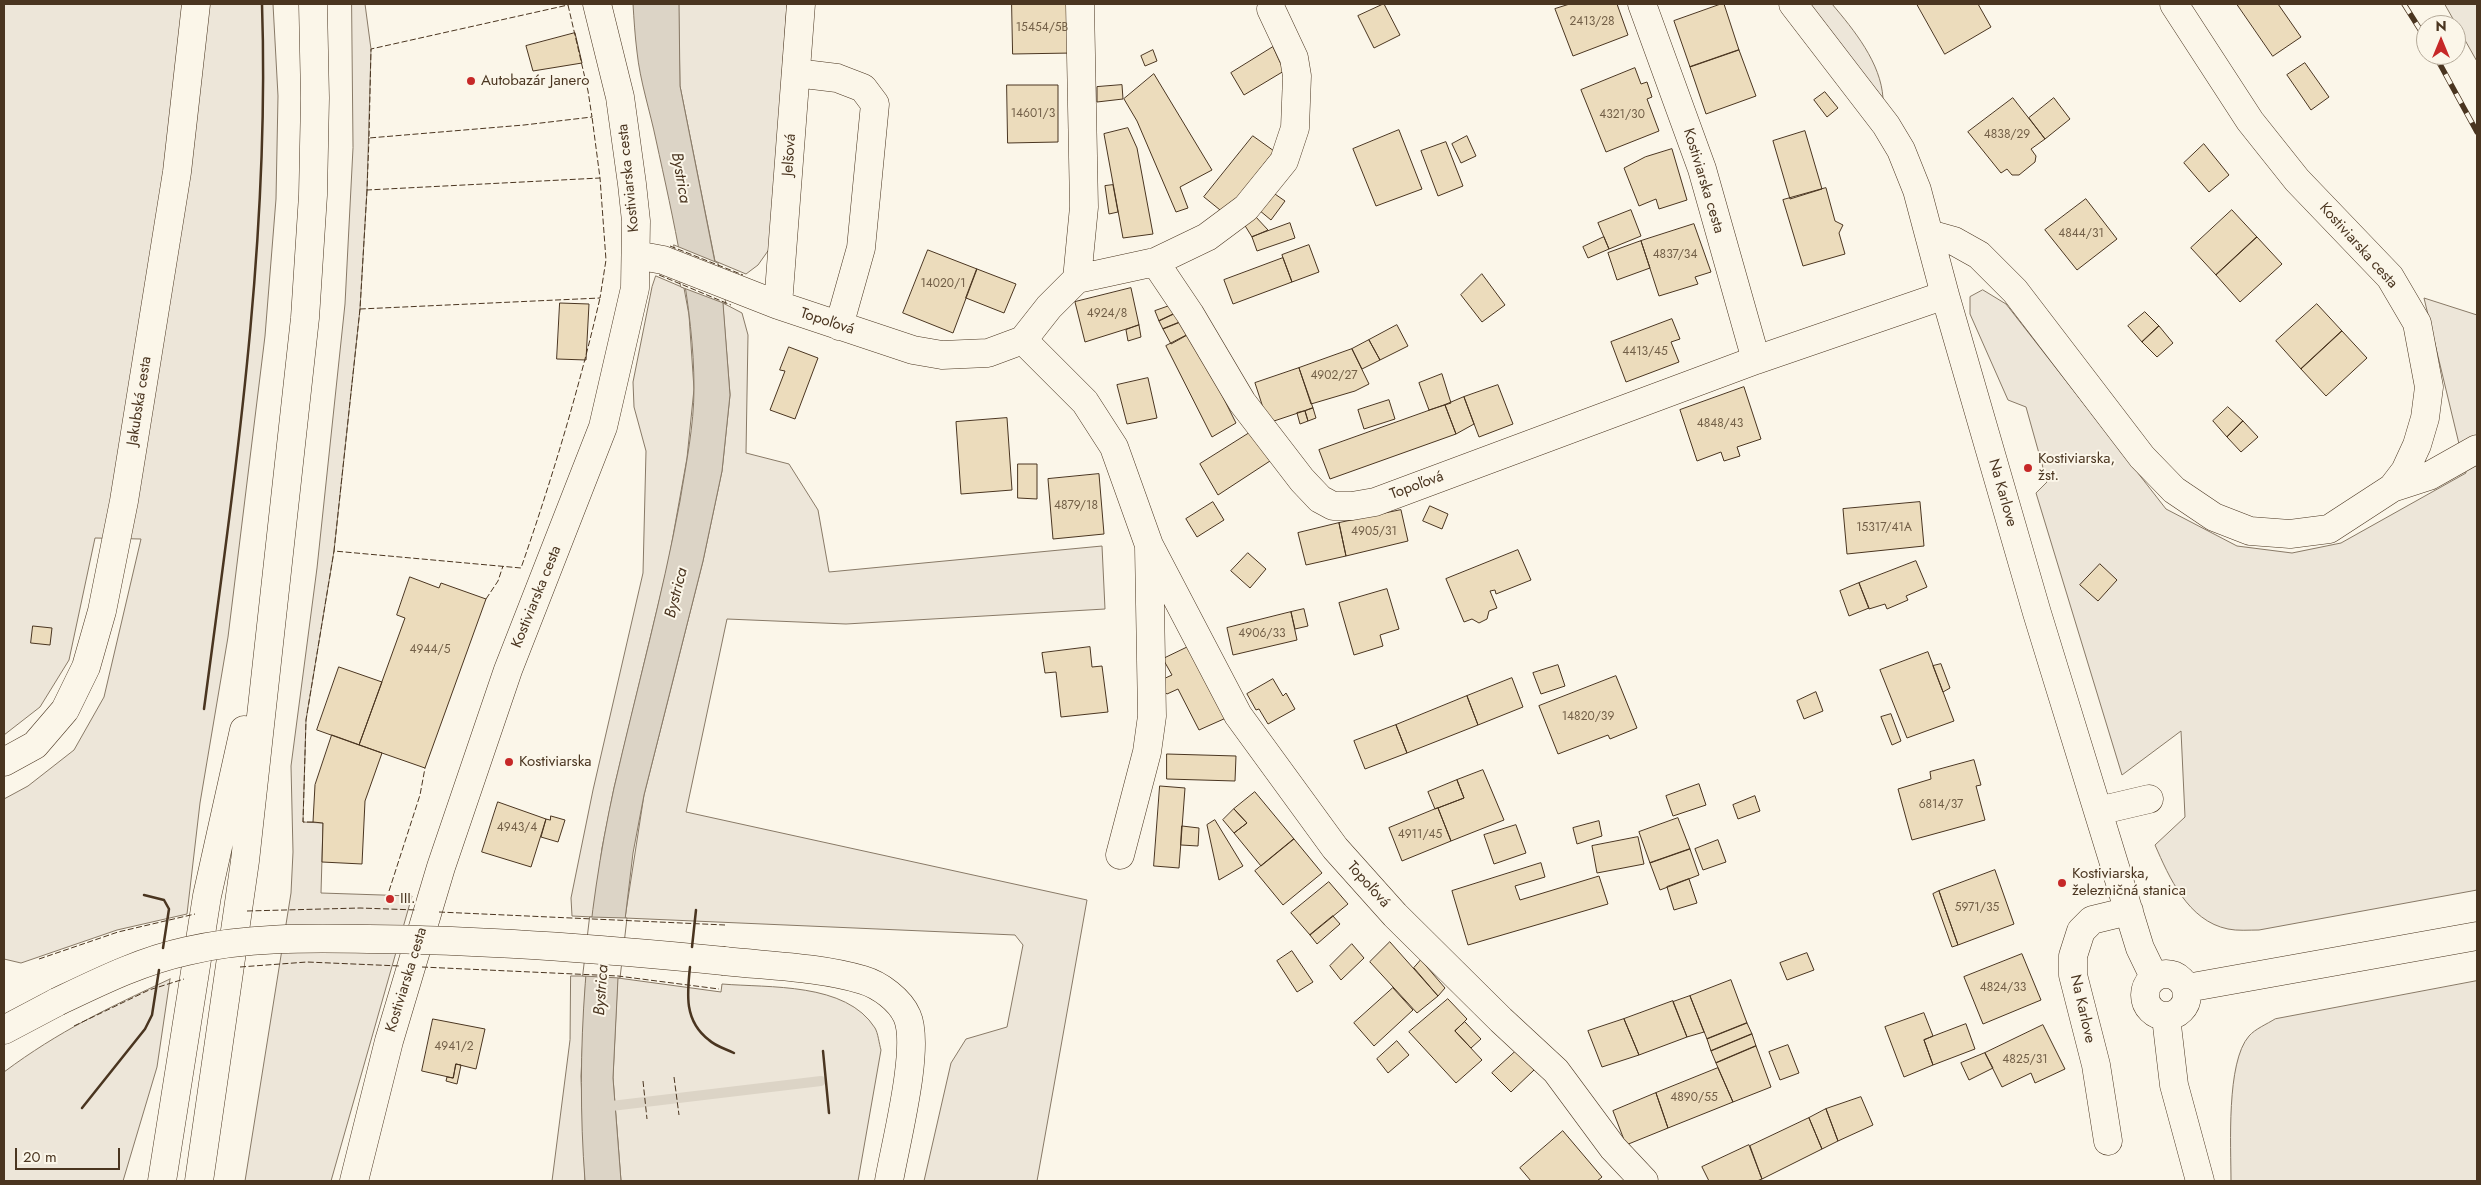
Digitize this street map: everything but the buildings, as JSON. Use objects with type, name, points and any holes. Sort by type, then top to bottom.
[{"type":"street","name":"Jakubská cesta","points":[[4,762],[35,746],[65,710],[86,667],[102,611],[124,501],[177,172],[196,4]]},
{"type":"street","points":[[198,1181],[245,861],[305,318],[313,195],[315,98],[313,4]]},
{"type":"street","name":"Kostiviarska cesta","points":[[354,1181],[389,1041],[441,867],[508,670],[603,427],[635,288],[636,221],[632,184],[621,107],[597,4]]},
{"type":"street","name":"Jelšová","points":[[778,305],[801,4]]},
{"type":"street","points":[[1076,280],[1084,207],[1080,4]]},
{"type":"street","name":"Kostiviarska cesta","points":[[1642,4],[1702,169],[1756,360]]},
{"type":"street","points":[[1756,360],[1945,295],[1917,190],[1893,136],[1793,4]]},
{"type":"street","name":"Kostiviarska cesta","points":[[1929,234],[1954,241],[1979,255],[2009,285],[2142,456],[2174,490],[2214,518],[2250,531],[2290,534],[2330,529],[2392,488],[2405,471],[2417,445],[2425,418],[2429,387],[2417,324],[2390,277],[2297,180],[2250,121],[2174,4]]},
{"type":"street","points":[[1024,340],[1049,307],[1076,280],[1155,262],[1207,237],[1246,208],[1284,161],[1295,128],[1298,76],[1294,58],[1271,9]]},
{"type":"street","points":[[796,73],[837,78],[863,88],[875,104],[861,248],[839,326]]},
{"type":"street","name":"Topoľová","points":[[636,255],[663,260],[778,305],[913,350],[942,355],[988,353],[1024,340],[1086,402],[1114,446],[1149,545],[1238,715],[1335,848],[1396,915],[1501,1020],[1556,1071],[1613,1148],[1644,1181]]},
{"type":"street","name":"Topoľová","points":[[1155,262],[1190,314],[1242,402],[1266,435],[1320,499],[1334,506],[1352,506],[1375,502],[1756,360]]},
{"type":"street","name":"Na Karlove","points":[[1945,295],[2037,613],[2140,948],[2154,977]]},
{"type":"street","points":[[2392,488],[2429,476],[2477,449]]},
{"type":"street","name":"Topoľová","points":[[1120,855],[1147,752],[1152,716],[1149,545]]},
{"type":"street","points":[[162,1181],[206,896],[272,604]]},
{"type":"street","points":[[2098,810],[2149,799]]},
{"type":"street","name":"Na Karlove","points":[[2108,1140],[2096,1066],[2073,975],[2073,956],[2081,931],[2092,920],[2130,911]]},
{"type":"street","points":[[2187,988],[2477,936]]},
{"type":"street","points":[[4,1030],[56,1002],[120,972],[187,951],[244,942],[300,938],[438,940],[625,951],[803,969],[865,980],[888,992],[907,1015],[911,1036],[911,1062],[889,1181]]},
{"type":"street","points":[[2165,974],[2173,974],[2181,979],[2187,988],[2188,998],[2184,1008],[2176,1014],[2166,1017],[2152,1010],[2144,996],[2146,985],[2154,977],[2165,974]]},
{"type":"street","points":[[2166,1017],[2174,1085],[2200,1181]]},
{"type":"shaded area","points":[[4,4],[273,4],[278,96],[276,199],[265,336],[228,637],[200,803],[187,914],[117,930],[21,963],[4,959],[4,799],[28,786],[74,750],[104,697],[141,539],[95,538],[69,660],[40,707],[4,735]]},
{"type":"shaded area","points":[[352,4],[365,4],[371,49],[367,190],[360,309],[334,551],[306,720],[303,822],[323,823],[321,893],[412,896],[331,1181],[245,1181],[291,893],[293,852],[291,766],[317,568],[345,304],[353,148]]},
{"type":"shaded area","points":[[679,4],[787,4],[770,248],[758,265],[746,274],[715,261],[680,86]]},
{"type":"shaded area","points":[[1809,4],[1832,4],[1849,25],[1872,60],[1881,85],[1883,98]]},
{"type":"shaded area","points":[[2445,4],[2477,4],[2477,61],[2466,41],[2466,15],[2451,15]]},
{"type":"shaded area","points":[[656,276],[684,288],[689,315],[694,389],[687,458],[668,564],[614,788],[602,848],[593,917],[572,916],[571,898],[593,790],[643,573],[646,451],[634,407],[633,382],[652,287]]},
{"type":"shaded area","points":[[1983,290],[2006,304],[2166,509],[2237,546],[2292,553],[2341,543],[2466,473],[2424,298],[2477,315],[2477,890],[2259,930],[2228,929],[2202,917],[2191,907],[2174,884],[2155,845],[2185,817],[2181,731],[2122,775],[2036,493],[2047,482],[2026,407],[2008,400],[1970,314],[1970,297]]},
{"type":"shaded area","points":[[723,303],[742,313],[748,335],[746,453],[789,464],[818,510],[829,572],[1102,546],[1105,609],[846,624],[727,619],[686,812],[1087,900],[1037,1181],[924,1181],[951,1063],[966,1039],[1007,1027],[1023,945],[1015,935],[625,918],[644,795],[703,561],[722,471],[730,395]]},
{"type":"shaded area","points":[[571,976],[586,976],[581,1076],[585,1181],[552,1181],[570,1040]]},
{"type":"shaded area","points":[[618,978],[721,992],[722,984],[805,990],[845,1002],[862,1013],[875,1028],[881,1050],[858,1181],[621,1181],[613,1078]]},
{"type":"shaded area","points":[[170,979],[157,1067],[123,1181],[4,1181],[4,1072],[64,1032]]},
{"type":"shaded area","points":[[2477,981],[2477,1181],[2231,1181],[2231,1106],[2233,1084],[2236,1065],[2242,1048],[2252,1033],[2275,1019]]},
{"type":"water","name":"Bystrica","points":[[633,4],[679,4],[680,86],[723,303],[730,395],[722,471],[703,561],[644,795],[633,853],[618,978],[613,1078],[621,1181],[585,1181],[582,1132],[582,1033],[585,983],[596,885],[614,788],[673,537],[689,445],[694,402],[693,358],[686,295],[669,200],[640,74]]},
{"type":"pier","points":[[674,245],[718,263],[726,304],[681,287]]},
{"type":"pier","points":[[590,917],[627,918],[620,978],[583,976]]},
{"type":"waterway","points":[[603,1107],[821,1081]]},
{"type":"railway","points":[[2404,4],[2416,23]]},
{"type":"railway","points":[[2440,65],[2477,132]]},
{"type":"fence","points":[[568,5],[588,91],[592,117],[524,125],[369,138],[371,49],[568,5]]},
{"type":"fence","points":[[369,138],[367,190],[600,178],[592,117]]},
{"type":"fence","points":[[367,190],[360,309],[600,298],[606,260],[600,178]]},
{"type":"fence","points":[[670,246],[743,275]]},
{"type":"fence","points":[[659,275],[731,305]]},
{"type":"fence","points":[[360,309],[334,551],[521,568],[564,434],[600,298]]},
{"type":"fence","points":[[313,822],[303,822],[306,720],[334,551]]},
{"type":"fence","points":[[486,599],[498,581],[503,566]]},
{"type":"fence","points":[[389,891],[420,795],[425,768]]},
{"type":"fence","points":[[247,911],[360,908],[417,910]]},
{"type":"fence","points":[[439,912],[725,925]]},
{"type":"fence","points":[[39,959],[118,932],[195,914]]},
{"type":"fence","points":[[240,967],[307,962],[400,966]]},
{"type":"fence","points":[[422,967],[618,976],[719,989]]},
{"type":"fence","points":[[74,1026],[149,990],[184,979]]},
{"type":"fence","points":[[674,1077],[679,1115]]},
{"type":"fence","points":[[643,1081],[647,1119]]},
{"type":"wall","points":[[204,709],[248,357],[261,181],[262,4]]},
{"type":"wall","points":[[144,895],[164,900],[169,909],[163,948]]},
{"type":"wall","points":[[692,947],[696,910]]},
{"type":"wall","points":[[690,967],[688,997],[691,1016],[695,1024],[711,1042],[734,1053]]},
{"type":"wall","points":[[82,1108],[145,1029],[152,1015],[159,970]]},
{"type":"wall","points":[[823,1051],[829,1113]]},
{"type":"place","name":"Autobazár Janero","points":[[471,81]]},
{"type":"place","name":"Kostiviarska, žst.","points":[[2028,468]]},
{"type":"place","name":"Kostiviarska","points":[[509,762]]},
{"type":"place","name":"Kostiviarska, železničná stanica","points":[[2062,883]]},
{"type":"place","name":"III.","points":[[390,899]]}]
